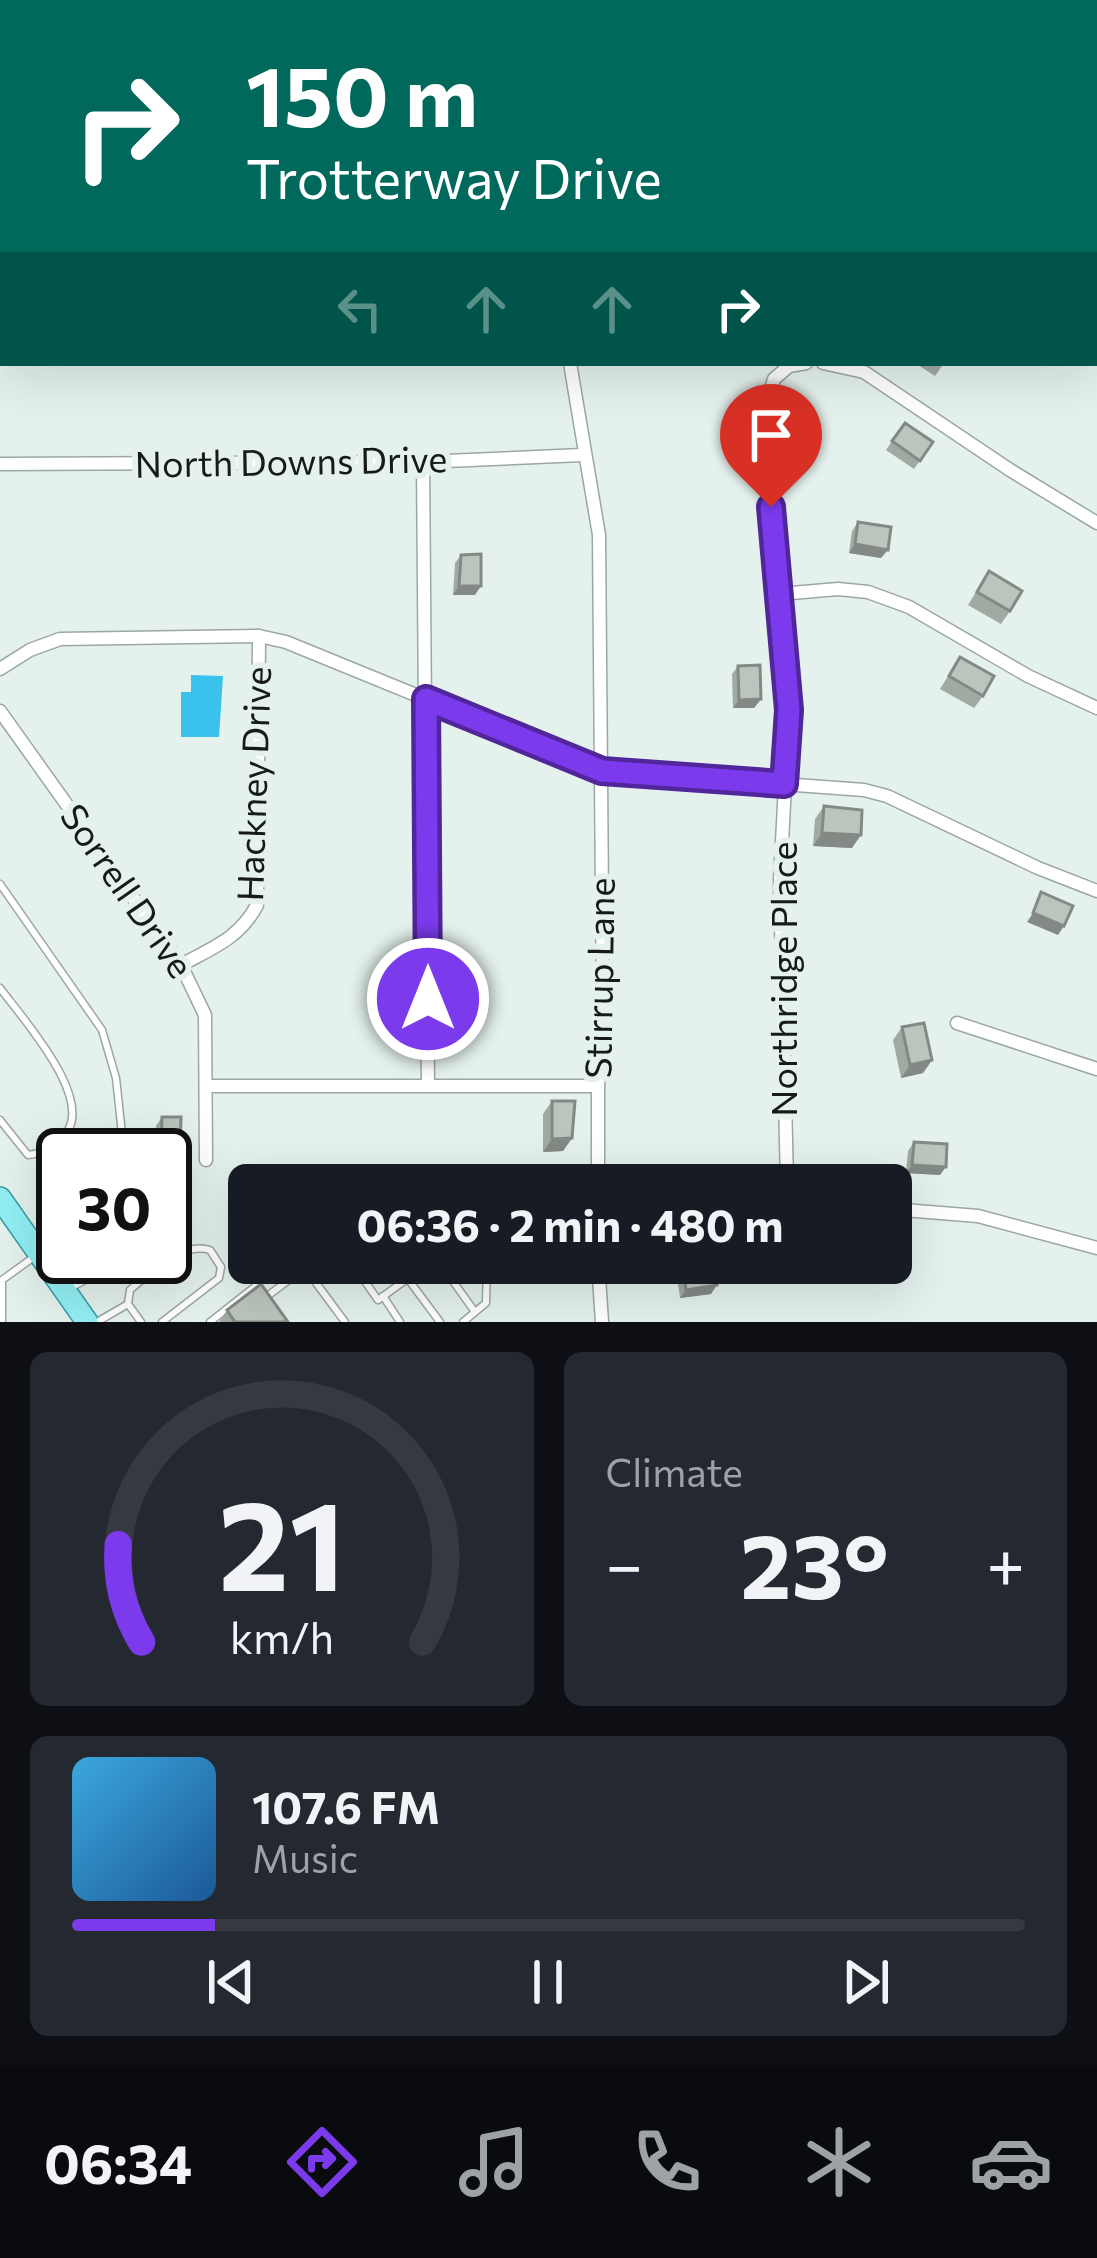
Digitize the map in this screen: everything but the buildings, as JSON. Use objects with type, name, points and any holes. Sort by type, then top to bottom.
[{"type":"main road","points":[[0,1198],[36,1250]]},
{"type":"main road","points":[[60,1284],[86,1322]]},
{"type":"street","name":"Stirrup Lane","points":[[570,366],[599,535],[603,1020],[598,1164]]},
{"type":"street","name":"Northridge Place","points":[[787,1164],[780,880],[789,710],[767,463],[767,403],[774,380],[789,366]]},
{"type":"street","points":[[838,366],[864,371],[1097,523]]},
{"type":"street","name":"North Downs Drive","points":[[0,464],[423,462],[583,454]]},
{"type":"street","points":[[423,462],[428,1085]]},
{"type":"street","points":[[781,594],[838,589],[868,592],[909,608],[1028,676],[1097,708]]},
{"type":"street","points":[[0,669],[29,650],[60,639],[259,636],[286,642],[602,771],[887,796],[1097,890]]},
{"type":"street","name":"Hackney Drive","points":[[181,965],[232,938],[246,926],[257,905],[259,636]]},
{"type":"street","name":"Sorrell Drive","points":[[0,711],[181,965],[205,1015],[206,1160]]},
{"type":"street","points":[[957,1023],[1097,1069]]},
{"type":"street","points":[[207,1086],[598,1086]]},
{"type":"street","points":[[912,1211],[978,1216],[1097,1248]]},
{"type":"street","points":[[599,1284],[602,1322]]},
{"type":"lane","points":[[0,884],[102,1030],[116,1078],[121,1128]]},
{"type":"lane","points":[[0,988],[70,1088],[72,1128]]},
{"type":"lane","points":[[0,1120],[28,1155],[36,1153]]},
{"type":"lane","points":[[141,1322],[128,1304],[130,1290],[178,1254],[190,1248],[210,1250],[220,1267],[219,1278],[162,1322]]},
{"type":"lane","points":[[2,1322],[2,1280],[36,1252]]},
{"type":"lane","points":[[64,1290],[79,1284]]},
{"type":"lane","points":[[210,1322],[257,1285],[266,1297],[284,1284]]},
{"type":"lane","points":[[321,1284],[345,1322]]},
{"type":"lane","points":[[367,1284],[378,1300],[401,1284]]},
{"type":"lane","points":[[412,1284],[440,1322]]},
{"type":"lane","points":[[455,1284],[476,1312]]},
{"type":"lane","points":[[463,1322],[487,1303],[487,1284]]},
{"type":"lane","points":[[383,1296],[400,1322]]},
{"type":"lane","points":[[97,1322],[128,1304]]},
{"type":"water","points":[[191,675],[223,676],[219,737],[181,737],[181,692],[191,692]]},
{"type":"route","points":[[428,999],[426,699],[602,771],[784,784],[789,710],[771,507]]}]
